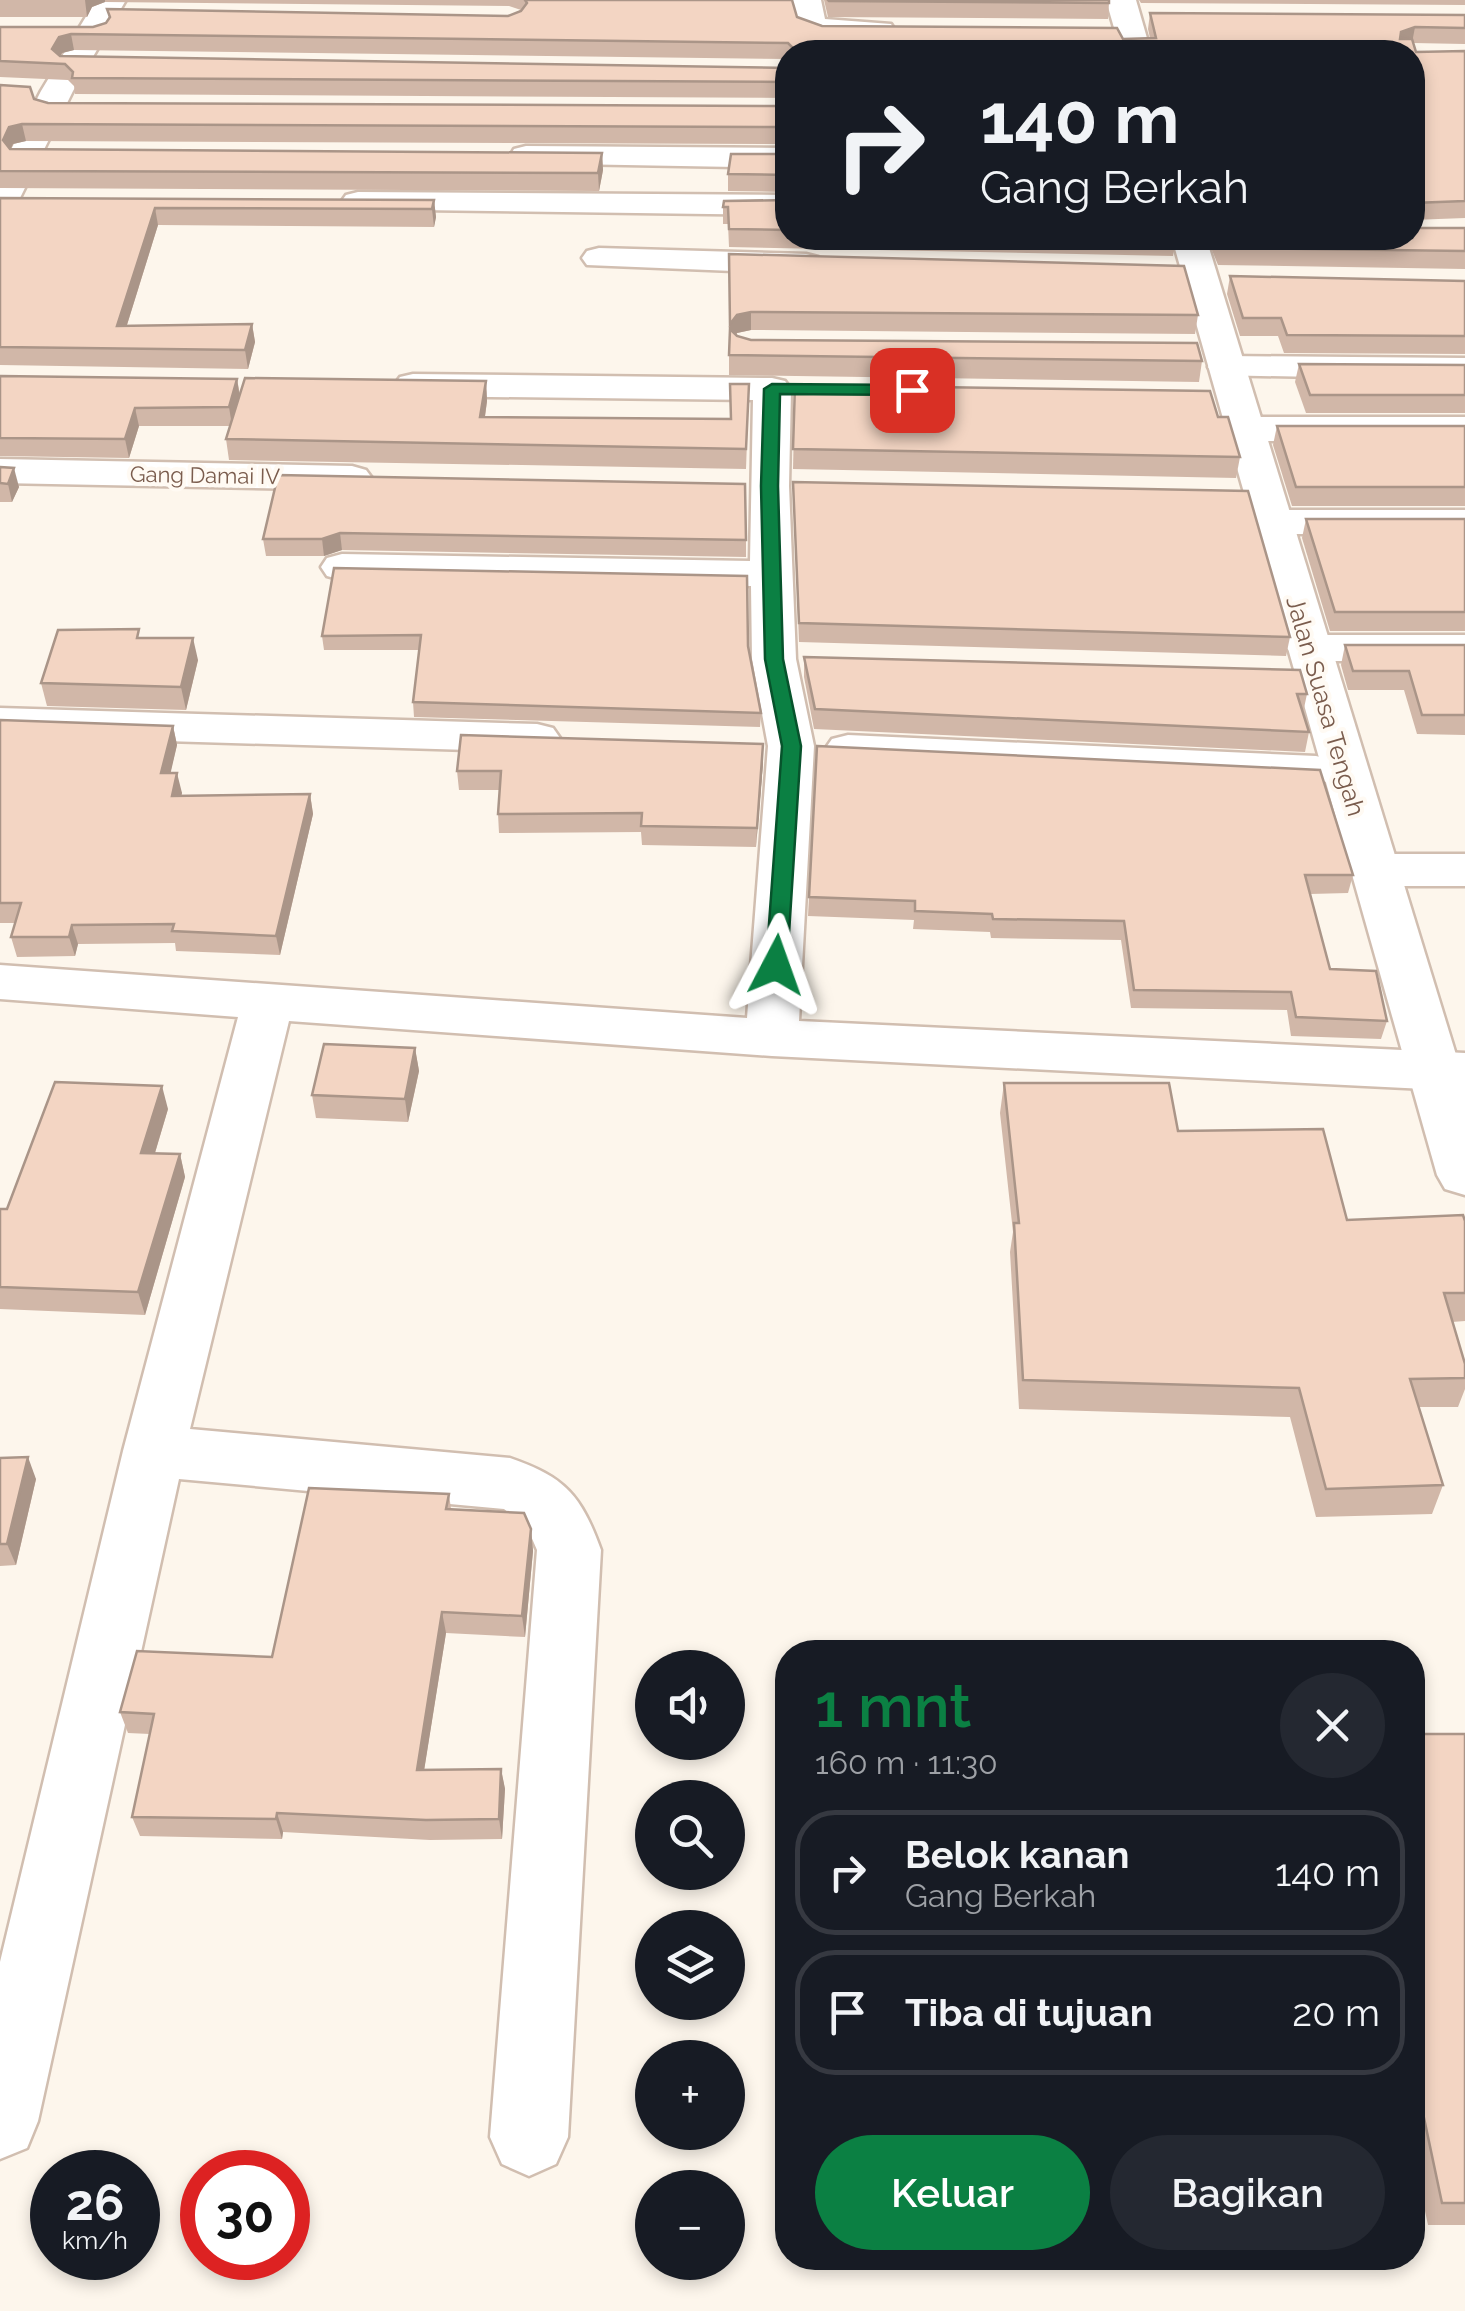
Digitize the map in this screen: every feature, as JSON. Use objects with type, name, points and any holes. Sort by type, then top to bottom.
[{"type":"street","points":[[806,0],[812,28],[900,30]]},
{"type":"street","points":[[42,202],[0,202],[104,15]]},
{"type":"street","points":[[57,30],[104,15],[143,16]]},
{"type":"street","points":[[1092,32],[1130,31],[1166,16]]},
{"type":"street","points":[[74,63],[112,64]]},
{"type":"street","points":[[19,91],[92,107]]},
{"type":"street","points":[[26,155],[65,156]]},
{"type":"street","points":[[499,156],[775,158]]},
{"type":"street","points":[[322,202],[775,204]]},
{"type":"street","points":[[598,258],[849,264]]},
{"type":"street","name":"Jalan Suasa Tengah","points":[[1198,268],[1219,381],[1301,665],[1346,772],[1375,870],[1449,1071],[1465,1175]]},
{"type":"street","points":[[1219,381],[1465,369]]},
{"type":"street","points":[[1219,381],[1465,429]]},
{"type":"street","points":[[376,384],[811,389]]},
{"type":"street","points":[[772,389],[771,574],[793,660],[772,745],[772,1038]]},
{"type":"street","name":"Gang Damai IV","points":[[0,471],[394,479]]},
{"type":"street","points":[[1254,503],[1465,522]]},
{"type":"street","points":[[342,568],[771,574]]},
{"type":"street","points":[[1301,665],[1465,648]]},
{"type":"street","points":[[0,722],[574,739]]},
{"type":"street","points":[[772,745],[1346,772]]},
{"type":"street","points":[[1375,870],[1465,870]]},
{"type":"street","points":[[0,982],[772,1038],[1449,1071]]},
{"type":"street","points":[[0,2122],[154,1451],[268,1002]]},
{"type":"street","points":[[154,1451],[510,1484],[531,1491],[550,1506],[561,1523],[569,1550],[529,2138]]},
{"type":"building","points":[[525,0],[792,0],[797,17],[822,26],[1117,28],[1123,39],[1156,38],[1150,13],[1465,15],[1465,28],[1415,27],[1401,32],[1400,39],[1412,40],[775,43],[71,34],[59,37],[52,49],[60,56],[775,68],[775,82],[72,78],[73,72],[65,64],[0,61],[0,27],[93,27],[106,23],[110,17],[107,9],[508,16],[521,11]]},
{"type":"building","points":[[1109,0],[1109,3],[829,1]]},
{"type":"building","points":[[1465,51],[1465,201],[1425,203],[1425,52]]},
{"type":"building","points":[[0,85],[30,87],[34,99],[48,103],[775,106],[775,127],[22,124],[9,127],[3,140],[10,149],[602,153],[598,173],[0,171]]},
{"type":"building","points":[[731,154],[775,154],[775,175],[728,174]]},
{"type":"building","points":[[0,198],[434,200],[432,209],[155,208],[117,326],[252,324],[245,350],[0,347]]},
{"type":"building","points":[[775,200],[775,230],[729,229],[724,201]]},
{"type":"building","points":[[1425,228],[1465,228],[1465,251],[1384,250],[1425,250]]},
{"type":"building","points":[[729,254],[1184,266],[1198,315],[751,312],[737,315],[730,324]]},
{"type":"building","points":[[1230,276],[1465,281],[1465,336],[1287,335],[1281,318],[1243,318]]},
{"type":"building","points":[[730,329],[751,340],[1197,343],[1202,361],[729,355]]},
{"type":"building","points":[[1299,364],[1465,365],[1465,395],[1310,395]]},
{"type":"building","points":[[0,376],[237,379],[229,407],[135,408],[125,439],[0,438]]},
{"type":"building","points":[[245,378],[486,381],[480,417],[731,419],[730,384],[749,384],[746,449],[226,439]]},
{"type":"building","points":[[795,385],[1210,391],[1218,417],[1228,417],[1240,457],[793,449]]},
{"type":"building","points":[[1277,426],[1465,426],[1465,487],[1296,487]]},
{"type":"building","points":[[0,467],[14,468],[8,484],[0,483]]},
{"type":"building","points":[[278,475],[745,484],[746,540],[340,533],[322,539],[263,539]]},
{"type":"building","points":[[793,482],[1248,491],[1290,637],[799,623]]},
{"type":"building","points":[[1306,519],[1465,519],[1465,612],[1335,612]]},
{"type":"building","points":[[334,568],[747,576],[748,646],[761,713],[413,702],[421,635],[322,636]]},
{"type":"building","points":[[139,629],[137,638],[193,638],[181,687],[41,683],[58,630]]},
{"type":"building","points":[[1345,645],[1465,645],[1465,715],[1422,715],[1409,671],[1353,671]]},
{"type":"building","points":[[804,657],[1300,670],[1307,694],[1297,694],[1309,732],[815,709]]},
{"type":"building","points":[[0,720],[173,726],[161,773],[177,773],[172,796],[310,794],[276,936],[172,931],[174,924],[72,925],[69,937],[11,937],[21,903],[0,903]]},
{"type":"building","points":[[461,735],[763,744],[757,828],[641,826],[642,813],[498,814],[501,771],[457,771]]},
{"type":"building","points":[[817,746],[1320,770],[1353,875],[1305,875],[1330,969],[1376,971],[1387,1021],[1296,1017],[1291,992],[1134,990],[1124,921],[993,919],[992,914],[915,911],[915,901],[809,897]]},
{"type":"building","points":[[324,1044],[415,1048],[405,1099],[312,1095]]},
{"type":"building","points":[[55,1082],[162,1086],[141,1153],[180,1154],[138,1292],[0,1287],[0,1209],[7,1209]]},
{"type":"building","points":[[1004,1083],[1169,1083],[1178,1131],[1323,1129],[1347,1220],[1463,1215],[1465,1293],[1444,1293],[1465,1364],[1465,1378],[1410,1379],[1443,1485],[1326,1489],[1299,1388],[1023,1380],[1014,1223],[1019,1223]]},
{"type":"building","points":[[28,1457],[7,1544],[0,1544],[0,1458]]},
{"type":"building","points":[[309,1488],[449,1494],[446,1509],[524,1513],[531,1529],[522,1616],[442,1612],[417,1770],[501,1769],[499,1819],[277,1813],[276,1819],[132,1817],[154,1714],[120,1712],[137,1651],[272,1657]]},
{"type":"building","points":[[1425,1734],[1465,1734],[1465,2203],[1442,2203],[1425,2123]]},
{"type":"route","points":[[776,965],[791,746],[774,659],[769,486],[772,389],[912,390]]}]
